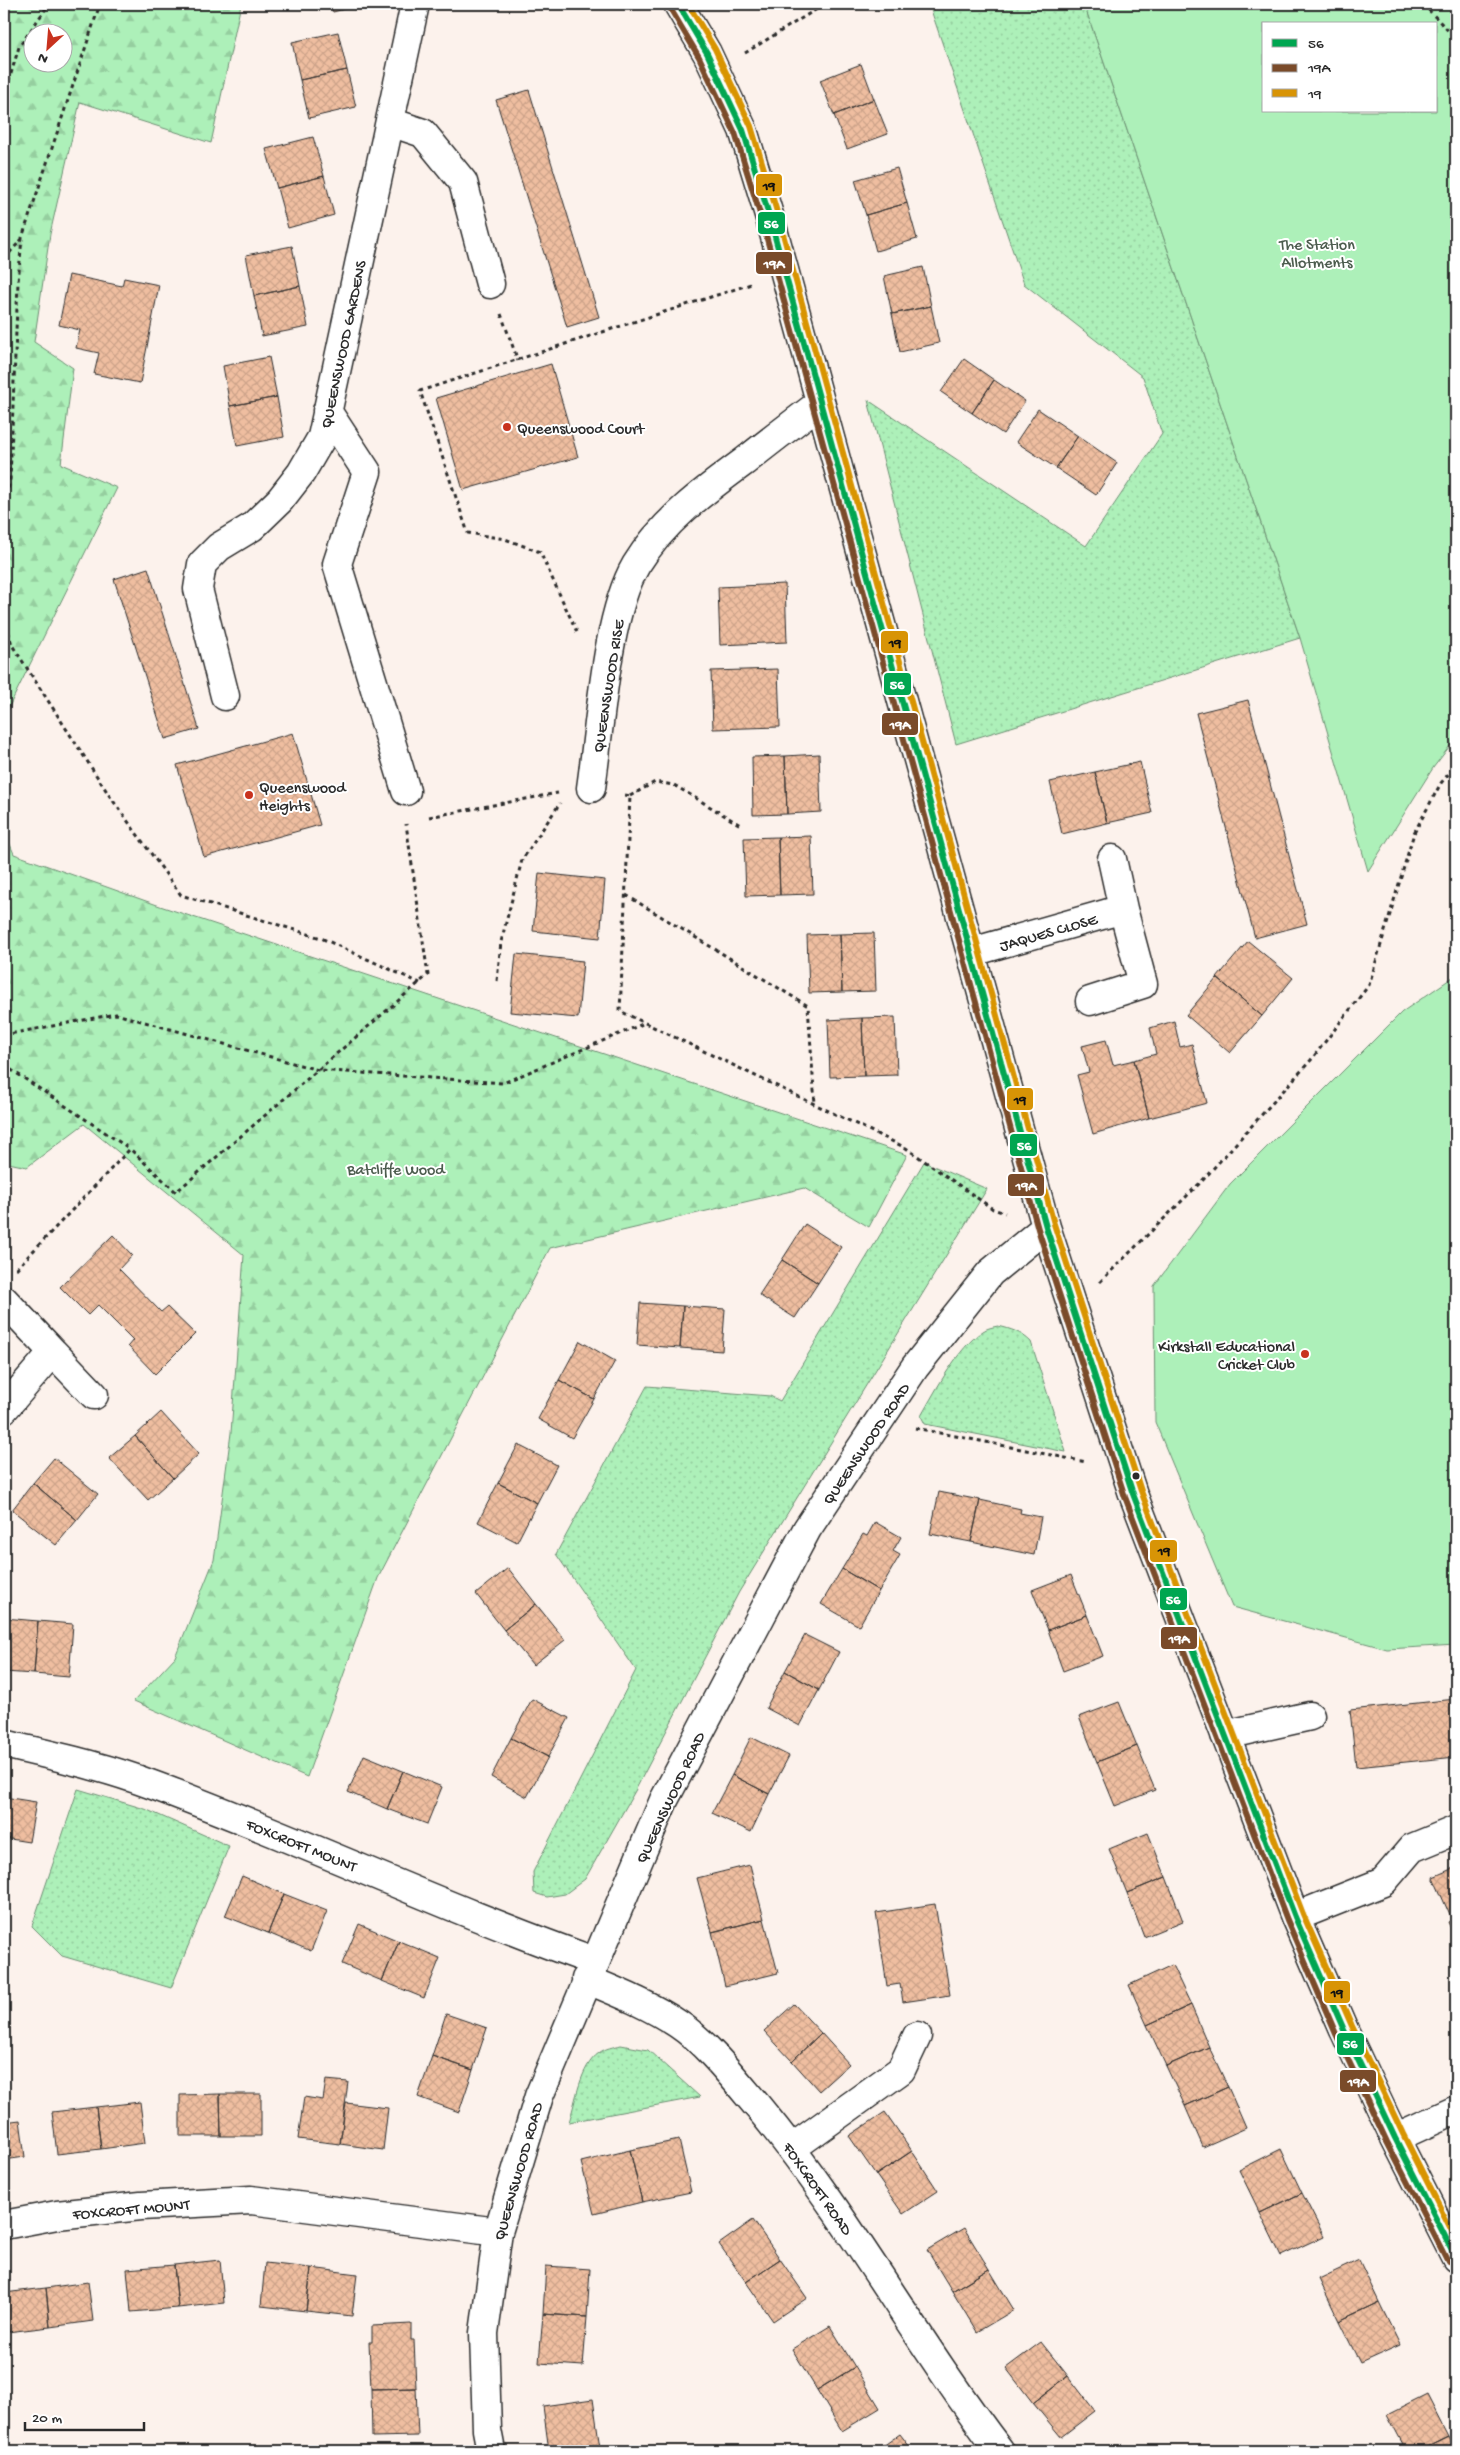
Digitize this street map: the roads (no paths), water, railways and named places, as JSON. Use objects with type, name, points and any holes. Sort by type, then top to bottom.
[{"type":"street","name":"QUEENSWOOD GARDENS","points":[[225,696],[198,589],[202,564],[219,547],[252,527],[280,500],[301,473],[322,436],[415,4]]},
{"type":"street","points":[[678,4],[715,71],[743,130],[785,273],[1046,1226],[1125,1470],[1295,1917],[1344,2030],[1395,2138],[1456,2258]]},
{"type":"street","points":[[390,122],[423,133],[463,182],[490,284]]},
{"type":"street","name":"QUEENSWOOD RISE","points":[[580,790],[619,608],[636,566],[663,530],[697,496],[820,403]]},
{"type":"street","points":[[327,410],[367,472],[337,564],[406,791]]},
{"type":"street","points":[[1090,1001],[1143,984],[1112,859]]},
{"type":"street","name":"JAQUES CLOSE","points":[[972,952],[1123,909]]},
{"type":"street","name":"QUEENSWOOD ROAD","points":[[491,2451],[487,2430],[484,2333],[498,2232],[539,2096],[590,1970],[664,1800],[724,1683],[807,1529],[915,1367],[990,1273],[1046,1226]]},
{"type":"street","points":[[7,1288],[53,1352],[94,1395]]},
{"type":"street","points":[[4,1409],[53,1352]]},
{"type":"street","points":[[1225,1735],[1310,1716]]},
{"type":"street","name":"FOXCROFT MOUNT","points":[[4,1744],[88,1765],[149,1783],[290,1838],[538,1941],[590,1970]]},
{"type":"street","points":[[1295,1917],[1383,1882],[1412,1848],[1456,1830]]},
{"type":"street","name":"FOXCROFT ROAD","points":[[590,1970],[629,1997],[679,2024],[718,2061],[792,2148],[949,2382],[1000,2451]]},
{"type":"street","points":[[792,2148],[901,2070],[917,2036]]},
{"type":"street","points":[[1395,2138],[1456,2110]]},
{"type":"street","name":"FOXCROFT MOUNT","points":[[4,2225],[57,2215],[141,2206],[251,2200],[498,2232]]},
{"type":"place","name":"Queenswood Court","points":[[507,427]]},
{"type":"place","name":"Queenswood Heights","points":[[249,795]]},
{"type":"place","name":"Kirkstall Educational Cricket Club","points":[[1305,1354]]},
{"type":"park label","name":"The Station Allotments","points":[[1317,252]]},
{"type":"park label","name":"Batcliffe Wood","points":[[396,1168]]}]
